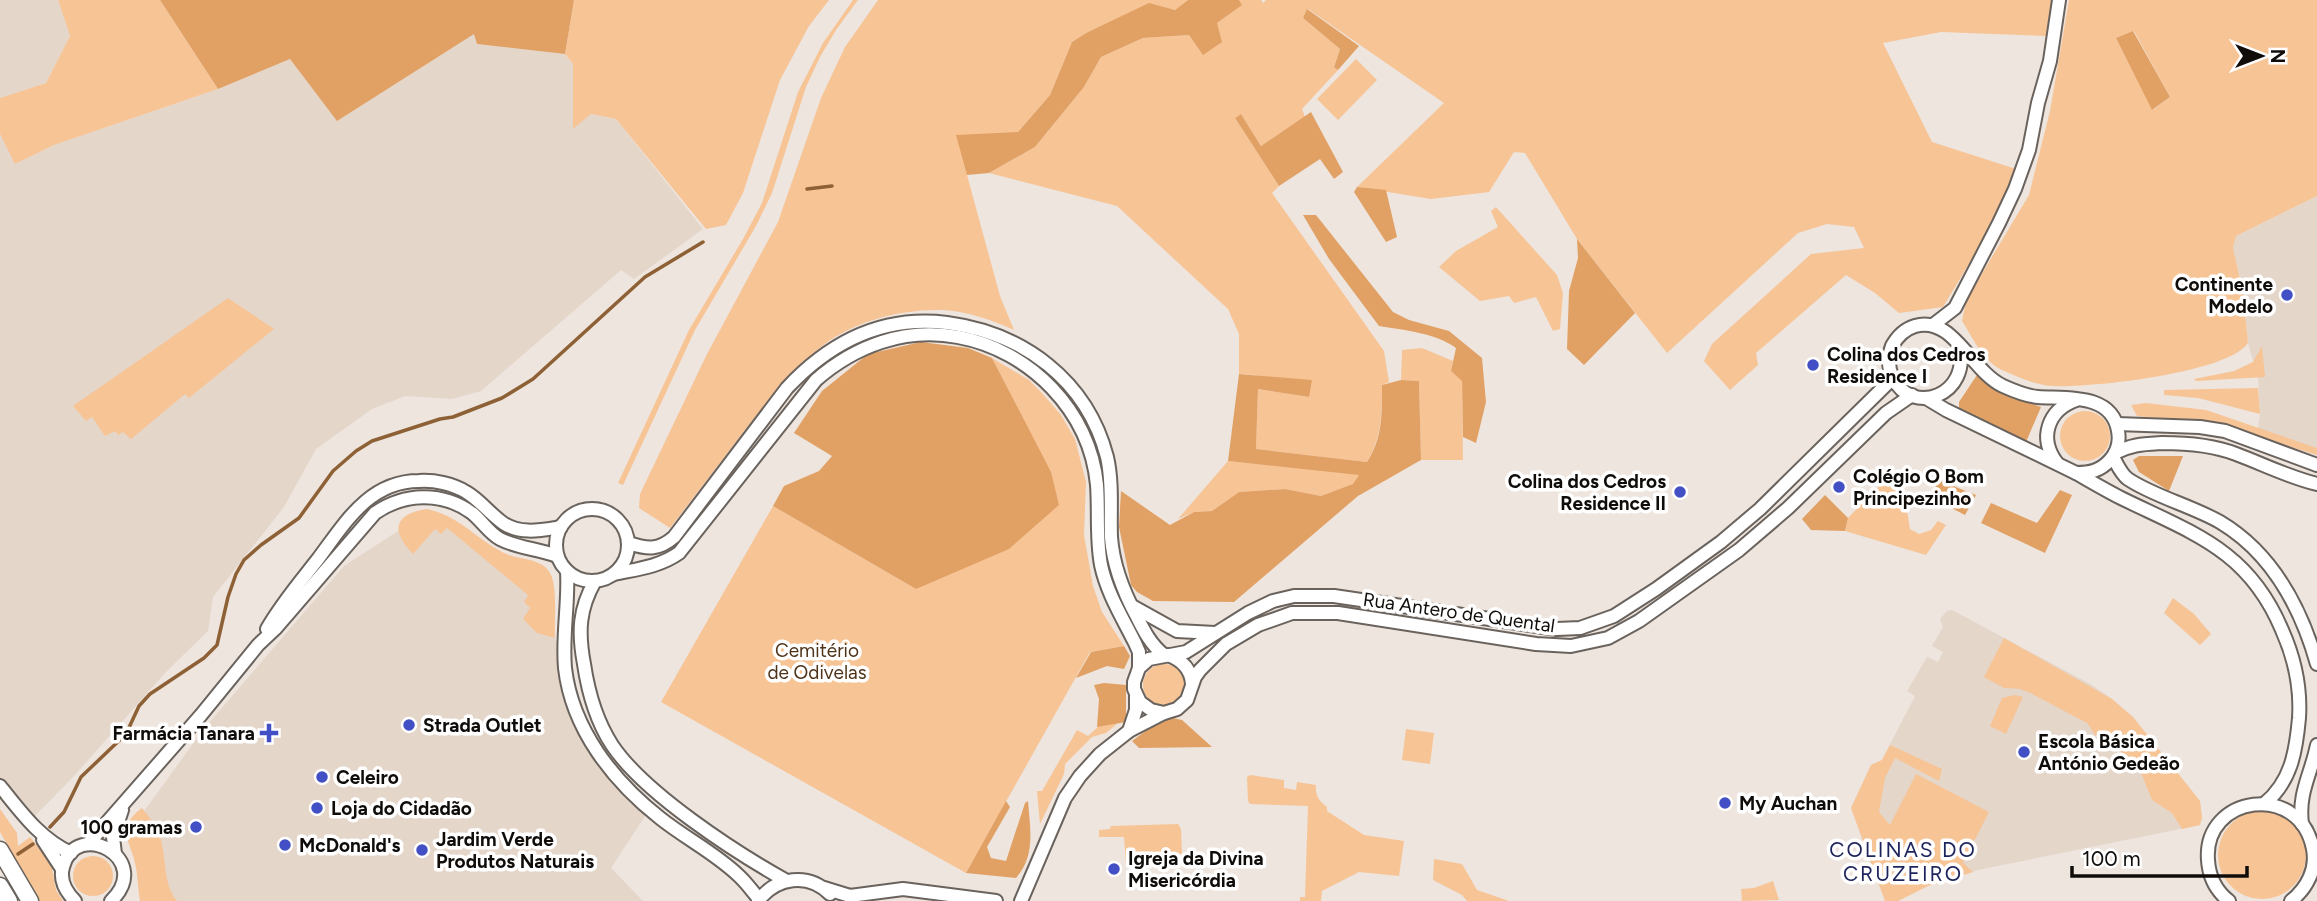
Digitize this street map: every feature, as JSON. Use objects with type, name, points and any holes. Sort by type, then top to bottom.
[{"type":"highway","points":[[0,850],[30,901]]},
{"type":"highway","points":[[0,886],[9,901]]},
{"type":"main road","points":[[1933,325],[1955,308],[1999,223],[2029,150],[2050,61],[2059,0]]},
{"type":"main road","points":[[1926,398],[1943,393],[1956,381],[1962,364],[1957,343],[1955,308]]},
{"type":"main road","points":[[628,543],[655,549],[674,537],[787,388],[807,366],[828,350],[853,337],[909,323],[935,322],[993,333],[1017,343],[1047,363],[1068,384],[1084,407],[1107,457],[1115,566],[1131,606],[1153,644],[1186,667],[1192,685]]},
{"type":"main road","points":[[2264,804],[2282,786],[2290,767],[2297,739],[2300,708],[2293,656],[2274,612],[2247,573],[2218,547],[2189,530],[2120,498],[2076,472],[1926,398],[1904,391],[1893,378],[1889,366],[1889,355],[1900,334],[1921,324],[1933,325],[1949,333],[1979,368],[1999,384],[2018,393],[2101,404],[2117,424],[2119,435],[2114,455],[2128,479],[2220,522],[2264,559],[2293,602],[2309,636],[2317,664]]},
{"type":"main road","points":[[614,574],[621,565],[628,543],[621,524],[607,513],[598,510],[577,513],[561,527],[557,536],[557,556],[567,571],[577,578],[595,581],[667,562],[679,553],[816,380],[833,366],[880,342],[920,335],[952,336],[971,340],[1015,358],[1037,374],[1058,394],[1074,416],[1093,461],[1097,484],[1098,545],[1106,584],[1139,652],[1139,668],[1134,682],[1136,710],[1129,731],[1087,766],[1065,798],[1021,901]]},
{"type":"main road","name":"Rua Antero de Quental","points":[[1139,668],[1149,659],[1185,652],[1248,613],[1273,601],[1312,594],[1557,629],[1580,628],[1597,623],[1642,599],[1748,520],[1893,378]]},
{"type":"main road","name":"Rua Antero de Quental","points":[[1129,731],[1183,705],[1188,700],[1200,670],[1226,644],[1258,625],[1292,613],[1338,613],[1536,644],[1572,646],[1608,638],[1639,621],[1739,550],[1788,508],[1886,413],[1912,395]]},
{"type":"main road","points":[[2058,463],[2047,444],[2049,422],[2055,412],[2065,404],[2077,400]]},
{"type":"main road","points":[[2117,424],[2200,427],[2225,431],[2317,466]]},
{"type":"main road","points":[[2076,472],[2096,470],[2129,445],[2199,445],[2233,453],[2284,475],[2317,484]]},
{"type":"main road","points":[[258,645],[282,606],[341,528],[372,494],[388,485],[404,481],[446,484],[466,492],[504,524],[528,531],[561,527]]},
{"type":"main road","points":[[62,869],[71,853],[88,844],[124,805],[258,645],[284,620],[375,513],[397,500],[422,497],[443,499],[472,513],[497,538],[557,556]]},
{"type":"main road","points":[[567,571],[565,670],[585,732],[604,762],[627,789],[660,819],[731,869],[759,900],[766,891],[785,880],[799,879],[812,881],[824,888],[850,896],[903,889],[996,901]]},
{"type":"main road","points":[[595,581],[581,612],[582,650],[587,686],[611,743],[641,777],[680,810],[760,866],[785,880]]},
{"type":"main road","points":[[1131,606],[1177,631],[1216,633]]},
{"type":"main road","points":[[1136,696],[1151,710],[1164,713]]},
{"type":"main road","points":[[2302,824],[2301,795],[2313,765],[2317,745]]},
{"type":"main road","points":[[0,786],[35,828],[62,869],[64,887],[75,901]]},
{"type":"main road","points":[[2230,901],[2214,885],[2209,872],[2208,844],[2213,831],[2233,811],[2264,804],[2284,808],[2302,824],[2310,837],[2313,866],[2308,881],[2291,901]]},
{"type":"main road","points":[[124,805],[113,837],[123,868],[122,885],[127,900]]},
{"type":"main road","points":[[35,828],[53,845],[71,853]]},
{"type":"main road","points":[[88,844],[103,845],[116,853]]},
{"type":"main road","points":[[2308,881],[2308,901]]},
{"type":"main road","points":[[111,901],[122,885]]},
{"type":"main road","points":[[824,888],[836,901]]},
{"type":"shaded area","points":[[0,0],[58,0],[70,36],[46,83],[0,98]]},
{"type":"shaded area","points":[[160,0],[574,0],[565,54],[477,44],[474,34],[337,121],[290,59],[218,89]]},
{"type":"shaded area","points":[[1188,0],[1239,0],[1242,5],[1217,23],[1222,42],[1203,55],[1189,35],[1143,38],[1101,57],[1084,87],[1035,147],[989,173],[967,175],[956,135],[1018,132],[1050,95],[1072,42],[1149,3],[1175,10]]},
{"type":"shaded area","points":[[1307,9],[1359,46],[1338,70],[1334,67],[1340,49],[1303,18]]},
{"type":"shaded area","points":[[2133,31],[2170,97],[2152,110],[2116,38]]},
{"type":"shaded area","points":[[475,33],[477,44],[565,54],[573,64],[573,128],[590,114],[616,119],[703,229],[634,279],[621,270],[481,391],[452,399],[405,396],[372,409],[316,449],[284,507],[213,597],[208,631],[166,672],[75,775],[31,820],[0,778],[0,134],[16,163],[54,145],[218,89],[290,59],[337,120]]},
{"type":"shaded area","points":[[1311,112],[1343,172],[1334,179],[1320,159],[1279,186],[1235,118],[1241,114],[1261,146]]},
{"type":"shaded area","points":[[1357,187],[1386,190],[1397,237],[1386,242],[1354,192]]},
{"type":"shaded area","points":[[2317,196],[2317,455],[2257,435],[2260,414],[2258,379],[2248,343],[2243,292],[2233,248],[2236,236]]},
{"type":"shaded area","points":[[1303,215],[1316,215],[1393,312],[1409,320],[1449,331],[1482,358],[1486,402],[1476,443],[1463,437],[1462,381],[1451,371],[1456,348],[1429,336],[1379,326],[1329,259]]},
{"type":"shaded area","points":[[1577,239],[1635,313],[1584,365],[1567,349],[1569,291],[1578,258]]},
{"type":"shaded area","points":[[921,342],[968,348],[992,358],[1051,472],[1059,505],[1009,549],[916,589],[773,506],[784,486],[819,471],[832,456],[794,433],[822,391],[868,354]]},
{"type":"shaded area","points":[[1239,374],[1312,380],[1309,397],[1258,389],[1256,449],[1367,462],[1379,434],[1382,385],[1401,380],[1419,381],[1421,460],[1358,496],[1234,602],[1153,601],[1137,592],[1131,585],[1119,527],[1121,491],[1170,525],[1194,512],[1212,511],[1239,492],[1285,489],[1321,496],[1353,484],[1359,475],[1228,461]]},
{"type":"shaded area","points":[[1977,375],[2016,398],[2041,407],[2026,442],[1959,410],[1959,402]]},
{"type":"shaded area","points":[[2139,456],[2183,456],[2169,491],[2139,472],[2133,460]]},
{"type":"shaded area","points":[[1938,480],[1976,495],[1965,515],[1932,498]]},
{"type":"shaded area","points":[[2060,490],[2072,495],[2045,553],[1981,523],[1991,503],[2037,523]]},
{"type":"shaded area","points":[[1825,495],[1848,518],[1845,531],[1811,530],[1802,519]]},
{"type":"shaded area","name":"Strada Outlet","points":[[415,520],[446,522],[534,588],[562,654],[571,707],[647,813],[611,868],[643,901],[158,901],[137,821],[202,731],[344,566]]},
{"type":"shaded area","name":"Escola Básica António Gedeão","points":[[1952,610],[2092,685],[2133,717],[2200,801],[2200,825],[1978,870],[1928,886],[1898,901],[1885,901],[1851,808],[1871,765],[1882,760],[1915,696],[1907,691],[1927,657],[1938,662],[1943,652],[1932,646],[1943,627],[1940,619],[1947,611]]},
{"type":"shaded area","points":[[1124,646],[1130,656],[1124,669],[1107,666],[1076,678],[1091,652]]},
{"type":"shaded area","points":[[1094,685],[1126,685],[1126,722],[1097,727],[1099,699]]},
{"type":"shaded area","points":[[1173,718],[1182,720],[1212,747],[1139,748],[1132,741],[1159,721]]},
{"type":"shaded area","points":[[1006,801],[1010,807],[987,847],[991,858],[1006,861],[1025,803],[1028,801],[1030,841],[1027,860],[1022,869],[1016,878],[966,873]]},
{"type":"green space","points":[[58,0],[160,0],[218,89],[54,145],[15,164],[0,134],[0,98],[46,83],[70,36]]},
{"type":"green space","points":[[574,0],[829,0],[809,26],[780,80],[743,193],[726,225],[706,229],[616,119],[591,114],[573,129],[573,64],[565,54]]},
{"type":"green space","points":[[853,0],[858,0],[836,30],[806,87],[772,193],[756,226],[695,330],[623,485],[618,483],[689,330],[762,203],[798,92],[823,43]]},
{"type":"green space","points":[[878,0],[1188,0],[1175,10],[1149,4],[1072,42],[1050,95],[1018,132],[967,175],[1000,296],[1014,330],[961,312],[926,310],[876,319],[830,340],[786,379],[670,528],[639,508],[640,494],[706,356],[778,222],[821,98],[845,47]]},
{"type":"green space","points":[[1239,0],[1261,0],[1263,3],[1266,0],[2052,0],[2046,36],[1941,32],[1883,43],[1932,142],[2016,169],[1992,222],[1943,307],[1899,313],[1875,293],[1846,275],[1756,353],[1758,365],[1730,390],[1704,361],[1712,344],[1811,254],[1864,248],[1854,227],[1827,224],[1798,233],[1667,353],[1577,239],[1525,153],[1514,152],[1489,192],[1431,199],[1357,187],[1444,103],[1308,9],[1303,18],[1340,49],[1334,66],[1338,70],[1302,109],[1305,117],[1261,146],[1241,114],[1235,118],[1279,186],[1272,193],[1384,351],[1389,382],[1382,385],[1378,434],[1367,462],[1256,449],[1258,389],[1309,397],[1256,375],[1239,374],[1239,334],[1228,309],[1117,206],[989,173],[1035,147],[1084,87],[1101,57],[1143,38],[1189,35],[1203,54],[1217,23],[1241,5]]},
{"type":"green space","points":[[2069,0],[2317,0],[2317,196],[2236,236],[2233,248],[2243,292],[2248,343],[2235,354],[2214,363],[2157,376],[2071,386],[2047,386],[2027,380],[2002,370],[1984,355],[1962,321],[1966,302],[2029,195],[2050,111]],"holes":[[[2134,31],[2170,97],[2153,110],[2116,38]]]},
{"type":"green space","points":[[1356,59],[1377,80],[1338,120],[1317,99]]},
{"type":"green space","points":[[1496,207],[1557,275],[1563,293],[1560,329],[1553,331],[1536,297],[1514,303],[1509,296],[1480,301],[1439,267],[1456,251],[1498,227],[1491,211]]},
{"type":"green space","points":[[228,298],[274,329],[189,398],[185,394],[131,439],[123,432],[118,435],[115,431],[105,436],[92,417],[86,421],[73,406]]},
{"type":"green space","points":[[2262,346],[2265,377],[2194,379],[2234,371],[2253,362]]},
{"type":"green space","points":[[1422,348],[1453,361],[1451,371],[1462,380],[1463,460],[1421,460],[1419,381],[1401,380],[1402,350]]},
{"type":"green space","name":"Cemitério de Odivelas","points":[[992,358],[1029,380],[1061,415],[1075,439],[1086,482],[1084,535],[1093,586],[1102,612],[1124,646],[1090,652],[966,873],[661,702],[773,506],[916,589],[1050,472]]},
{"type":"green space","points":[[2258,388],[2260,414],[2198,398],[2164,395],[2164,390]]},
{"type":"green space","points":[[2146,403],[2206,410],[2317,448],[2317,455],[2215,424],[2137,416],[2131,405]]},
{"type":"green space","points":[[2085,411],[2103,418],[2110,436],[2103,454],[2085,461],[2067,454],[2060,436],[2067,418]]},
{"type":"green space","points":[[1228,461],[1360,474],[1354,484],[1321,496],[1285,489],[1239,492],[1212,511],[1194,512],[1178,519]]},
{"type":"green space","points":[[1885,480],[1902,496],[1910,529],[1919,534],[1931,530],[1938,521],[1946,525],[1926,555],[1845,531],[1848,518]]},
{"type":"green space","points":[[427,509],[457,522],[508,555],[535,561],[546,568],[554,587],[555,638],[537,633],[523,619],[530,608],[524,602],[528,595],[447,528],[441,534],[435,529],[413,554],[401,538],[399,524],[408,515]]},
{"type":"green space","points":[[2173,598],[2194,614],[2211,634],[2200,645],[2164,613]]},
{"type":"green space","points":[[2004,638],[2112,699],[2133,717],[2200,801],[2200,825],[2182,829],[2172,813],[2152,800],[2136,760],[2100,742],[2087,723],[2030,693],[2004,688],[1984,677]]},
{"type":"green space","points":[[1164,664],[1179,670],[1185,685],[1179,700],[1164,706],[1149,700],[1143,685],[1149,670]]},
{"type":"green space","points":[[2015,695],[2023,697],[2006,734],[1990,726],[2002,698]]},
{"type":"green space","points":[[1118,723],[1106,733],[1092,737],[1065,764],[1064,774],[1040,824],[1037,791],[1042,791],[1077,730],[1088,736],[1099,726]]},
{"type":"green space","points":[[1406,729],[1434,733],[1430,764],[1402,760]]},
{"type":"green space","points":[[1890,745],[1942,769],[1939,781],[1895,758],[1885,778],[1879,812],[1890,825],[1916,774],[1989,812],[1963,863],[1973,872],[1928,886],[1898,901],[1885,901],[1851,808],[1871,765],[1882,760]]},
{"type":"green space","points":[[1250,775],[1284,780],[1284,788],[1296,790],[1297,782],[1316,785],[1317,795],[1327,807],[1327,811],[1364,835],[1404,841],[1399,876],[1359,872],[1322,891],[1321,901],[1300,901],[1300,897],[1305,897],[1308,806],[1250,804],[1247,777]]},
{"type":"green space","points":[[142,808],[159,833],[169,886],[177,901],[140,901],[127,829]]},
{"type":"green space","points":[[0,809],[17,833],[18,846],[30,837],[51,863],[56,890],[63,901],[40,901],[0,832]]},
{"type":"green space","points":[[2262,811],[2279,815],[2293,824],[2302,838],[2306,855],[2302,872],[2293,886],[2279,895],[2262,899],[2245,895],[2231,886],[2222,872],[2218,855],[2222,838],[2231,824],[2245,815]]},
{"type":"green space","points":[[1178,824],[1181,829],[1182,854],[1135,852],[1132,864],[1126,864],[1124,837],[1099,837],[1099,830],[1110,829],[1111,826]]},
{"type":"green space","points":[[93,856],[107,862],[113,876],[107,890],[93,896],[79,890],[73,876],[79,862]]},
{"type":"green space","points":[[1434,859],[1462,864],[1477,890],[1509,901],[1467,901],[1462,895],[1433,880]]},
{"type":"green space","points":[[1773,881],[1779,900],[1742,901],[1741,889],[1754,888]]},
{"type":"waterway","points":[[807,189],[832,186]]},
{"type":"waterway","points":[[50,827],[64,812],[81,777],[126,734],[139,706],[150,694],[204,658],[217,645],[228,597],[244,560],[299,518],[333,471],[372,441],[453,417],[502,398],[533,379],[645,277],[703,242]]},
{"type":"waterway","points":[[18,854],[33,844]]},
{"type":"place","name":"Continente Modelo","points":[[2287,295]]},
{"type":"place","name":"Colina dos Cedros Residence I","points":[[1813,365]]},
{"type":"place","name":"Colégio O Bom Principezinho","points":[[1839,487]]},
{"type":"place","name":"Colina dos Cedros Residence II","points":[[1680,492]]},
{"type":"place","name":"Strada Outlet","points":[[409,725]]},
{"type":"place","name":"Farmácia Tanara","points":[[269,733]]},
{"type":"place","name":"Escola Básica António Gedeão","points":[[2024,752]]},
{"type":"place","name":"Celeiro","points":[[322,777]]},
{"type":"place","name":"My Auchan","points":[[1725,803]]},
{"type":"place","name":"Loja do Cidadão","points":[[317,808]]},
{"type":"place","name":"100 gramas","points":[[196,827]]},
{"type":"place","name":"McDonald's","points":[[285,845]]},
{"type":"place","name":"Jardim Verde Produtos Naturais","points":[[422,850]]},
{"type":"place","name":"Igreja da Divina Misericórdia","points":[[1114,869]]},
{"type":"district","name":"COLINAS DO CRUZEIRO","points":[[1903,862]]}]
